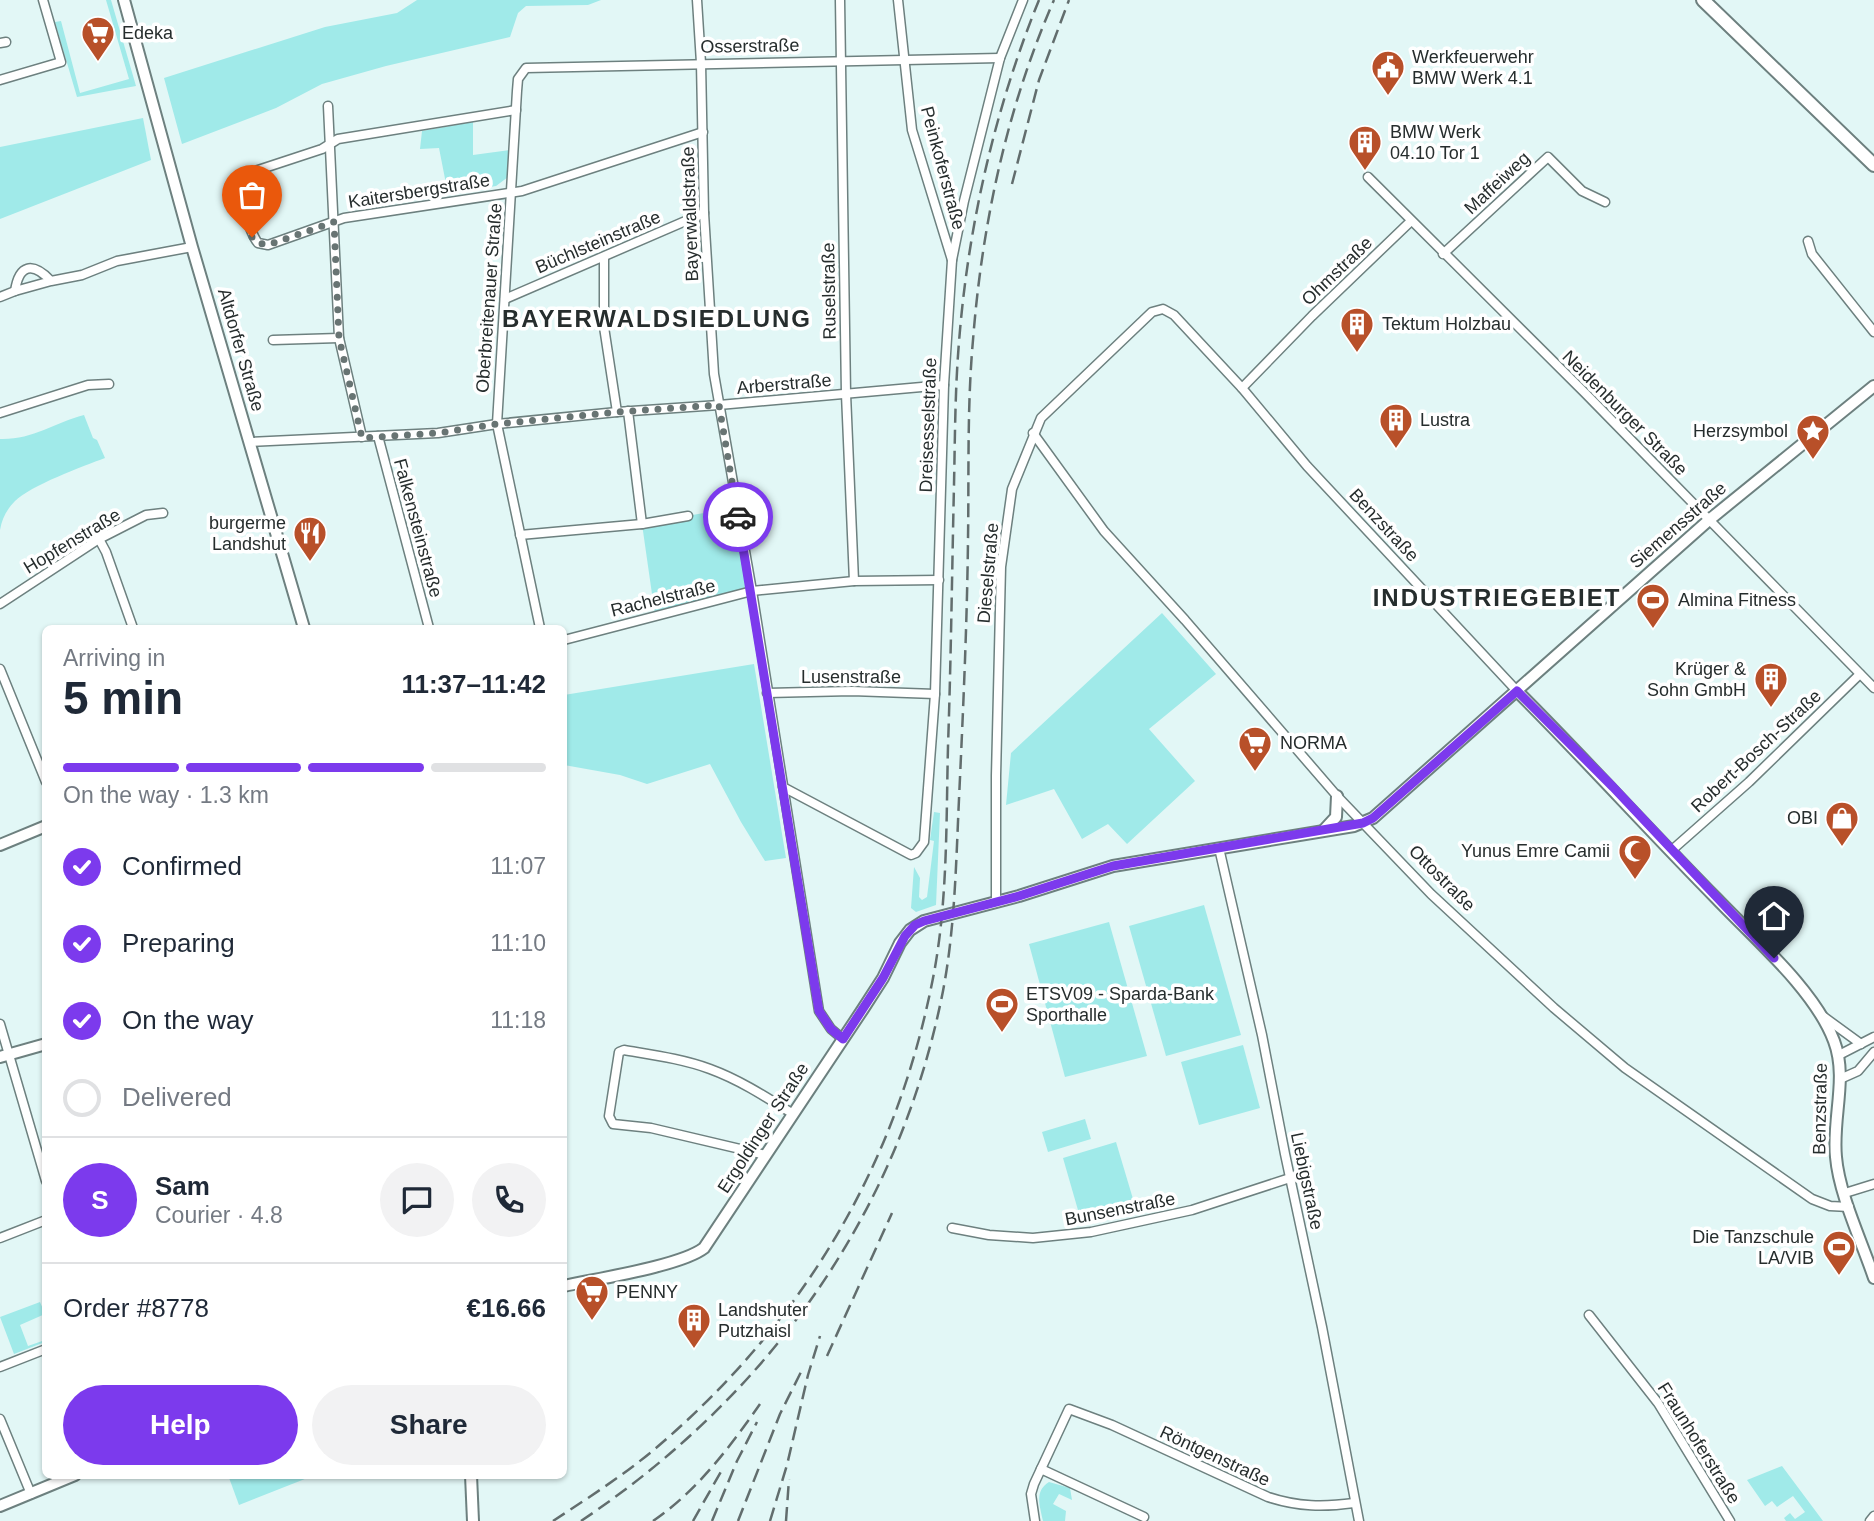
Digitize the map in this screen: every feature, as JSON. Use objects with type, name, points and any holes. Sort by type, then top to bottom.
[{"type":"main road","name":"Altdorfer Straße","points":[[124,0],[192,247],[303,625]]},
{"type":"main road","points":[[1703,0],[1874,165]]},
{"type":"main road","name":"Siemensstraße","points":[[939,916],[996,902],[1113,866],[1324,831],[1363,823],[1373,818],[1709,520],[1874,386]]},
{"type":"main road","name":"Benzstraße","points":[[1517,691],[1672,850],[1816,1004],[1839,1055],[1836,1159],[1849,1207]]},
{"type":"main road","points":[[1324,831],[1336,817],[1337,796]]},
{"type":"main road","points":[[0,845],[42,828]]},
{"type":"main road","name":"Ergoldinger Straße","points":[[567,1285],[674,1261],[700,1251],[883,978],[905,936],[915,925],[939,916]]},
{"type":"main road","points":[[4,1055],[42,1045]]},
{"type":"main road","points":[[1849,1207],[1874,1278]]},
{"type":"main road","points":[[0,1506],[66,1479]]},
{"type":"main road","points":[[471,1479],[473,1521]]},
{"type":"street","points":[[0,80],[61,62],[43,0]]},
{"type":"street","name":"Bayerwaldstraße","points":[[697,0],[704,213],[711,340],[719,405],[752,592],[819,1011],[831,1029],[843,1039]]},
{"type":"street","name":"Ruselstraße","points":[[840,0],[846,394],[854,581]]},
{"type":"street","name":"Peinkoferstraße","points":[[898,0],[912,130],[952,260]]},
{"type":"street","name":"Dreisesselstraße","points":[[783,787],[911,855],[916,853],[926,836],[935,694],[944,385],[952,260],[1000,58],[1023,0]]},
{"type":"street","name":"Osserstraße","points":[[517,91],[518,79],[526,68],[1000,58]]},
{"type":"street","name":"Oberbreitenauer Straße","points":[[517,91],[497,424],[539,625]]},
{"type":"street","points":[[328,106],[339,338],[362,438]]},
{"type":"street","points":[[331,144],[338,139],[516,110]]},
{"type":"street","name":"Kaitersbergstraße","points":[[331,144],[242,178],[239,187],[252,237],[258,243],[268,245],[344,218],[522,191],[703,132]]},
{"type":"street","name":"Maffeiweg","points":[[1443,254],[1548,157],[1582,191],[1605,202]]},
{"type":"street","points":[[1368,177],[1411,221]]},
{"type":"street","name":"Büchlsteinstraße","points":[[505,299],[704,213]]},
{"type":"street","name":"Neidenburger Straße","points":[[1411,221],[1585,393],[1874,688]]},
{"type":"street","name":"Ohmstraße","points":[[1242,388],[1411,221]]},
{"type":"street","points":[[1808,240],[1812,254],[1874,332]]},
{"type":"street","points":[[0,298],[51,281],[82,275],[117,261],[192,247]]},
{"type":"street","points":[[604,258],[604,327],[617,412]]},
{"type":"street","points":[[15,292],[17,279],[25,269],[35,269],[51,281]]},
{"type":"street","name":"Benzstraße","points":[[1164,309],[1174,315],[1242,388],[1307,466],[1517,691]]},
{"type":"street","name":"Dieselstraße","points":[[996,902],[1001,567],[1013,489],[1041,418],[1152,312],[1164,309]]},
{"type":"street","points":[[273,340],[339,338]]},
{"type":"street","points":[[0,413],[88,385],[109,384]]},
{"type":"street","name":"Arberstraße","points":[[250,442],[438,433],[617,412],[944,385]]},
{"type":"street","points":[[628,411],[642,524]]},
{"type":"street","name":"Ottostraße","points":[[1033,433],[1104,531],[1337,796],[1431,894],[1625,1068],[1812,1199],[1830,1206],[1849,1207]]},
{"type":"street","name":"Falkensteinstraße","points":[[378,436],[428,625]]},
{"type":"street","name":"Hopfenstraße","points":[[0,604],[99,539],[146,515],[163,513]]},
{"type":"street","points":[[520,535],[642,524],[688,516]]},
{"type":"street","points":[[99,539],[132,625]]},
{"type":"street","name":"Rachelstraße","points":[[567,639],[752,592],[854,581],[939,580]]},
{"type":"street","points":[[0,669],[42,772]]},
{"type":"street","name":"Robert-Bosch-Straße","points":[[1672,850],[1749,782],[1860,674]]},
{"type":"street","name":"Lusenstraße","points":[[767,693],[852,691],[935,694]]},
{"type":"street","name":"Liebigstraße","points":[[1219,848],[1262,1035],[1359,1521]]},
{"type":"street","points":[[1824,1017],[1861,1044]]},
{"type":"street","points":[[0,1024],[4,1055],[42,1169]]},
{"type":"street","points":[[1839,1055],[1874,1037]]},
{"type":"street","points":[[766,1155],[650,1128],[613,1124],[608,1116],[620,1051],[709,1068],[737,1080],[793,1114]]},
{"type":"street","points":[[1840,1079],[1858,1071],[1874,1052]]},
{"type":"street","name":"Bunsenstraße","points":[[952,1228],[1033,1238],[1091,1233],[1192,1210],[1290,1178]]},
{"type":"street","points":[[1845,1193],[1874,1184]]},
{"type":"street","points":[[0,1238],[42,1222]]},
{"type":"street","name":"Fraunhoferstraße","points":[[1589,1315],[1658,1404],[1730,1521]]},
{"type":"street","points":[[0,1367],[42,1351]]},
{"type":"street","name":"Röntgenstraße","points":[[1041,1469],[1069,1409],[1278,1501],[1315,1507],[1354,1503]]},
{"type":"street","points":[[0,1419],[31,1494]]},
{"type":"street","points":[[1035,1521],[1031,1494],[1041,1469],[1143,1517]]},
{"type":"street","points":[[1870,1521],[1874,1516]]},
{"type":"shaded area","points":[[106,0],[111,0],[136,86],[77,97],[55,22],[61,21],[80,93],[129,79]]},
{"type":"shaded area","points":[[417,0],[601,0],[588,5],[526,6],[518,13],[510,37],[322,84],[276,108],[182,144],[164,78],[325,27],[397,13]]},
{"type":"shaded area","points":[[143,118],[151,160],[0,219],[0,147]]},
{"type":"shaded area","points":[[473,122],[473,155],[510,150],[508,177],[496,186],[448,194],[439,148],[420,149],[422,131]]},
{"type":"shaded area","points":[[84,415],[105,458],[57,477],[22,495],[7,511],[0,530],[0,439],[33,434]]},
{"type":"shaded area","points":[[737,509],[752,591],[655,615],[642,524]]},
{"type":"shaded area","points":[[1162,613],[1216,674],[1149,729],[1195,781],[1127,844],[1108,824],[1082,839],[1054,789],[1006,805],[1011,753]]},
{"type":"shaded area","points":[[754,664],[786,858],[765,861],[710,764],[647,784],[620,775],[567,766],[567,695]]},
{"type":"shaded area","points":[[934,812],[940,813],[936,905],[916,912],[911,908],[914,867],[920,878],[919,897],[922,900],[927,897],[934,841],[930,840]]},
{"type":"shaded area","points":[[1204,905],[1241,1035],[1166,1056],[1129,926]]},
{"type":"shaded area","points":[[1109,922],[1147,1056],[1065,1077],[1029,944]]},
{"type":"shaded area","points":[[1243,1045],[1260,1108],[1199,1125],[1181,1062]]},
{"type":"shaded area","points":[[1085,1119],[1091,1139],[1048,1152],[1042,1132]]},
{"type":"shaded area","points":[[1116,1142],[1136,1209],[1082,1224],[1063,1158]]},
{"type":"shaded area","points":[[40,1302],[42,1315],[20,1325],[28,1346],[42,1341],[42,1343],[14,1354],[0,1317]]},
{"type":"shaded area","points":[[1782,1466],[1823,1521],[1786,1521],[1784,1518],[1790,1513],[1795,1519],[1805,1512],[1793,1496],[1777,1507],[1772,1501],[1765,1506],[1747,1480]]},
{"type":"shaded area","points":[[229,1479],[305,1479],[239,1505]]},
{"type":"shaded area","points":[[1049,1482],[1070,1488],[1072,1500],[1059,1494],[1053,1504],[1066,1511],[1065,1521],[1043,1521],[1040,1494]]},
{"type":"railway","points":[[553,1521],[619,1477],[656,1448],[707,1401],[754,1351],[796,1298],[833,1242],[865,1183],[892,1121],[914,1056],[937,958],[943,898],[956,396],[963,298],[986,168],[1009,83],[1039,0]]},
{"type":"railway","points":[[581,1521],[649,1471],[711,1416],[767,1357],[816,1292],[859,1223],[894,1150],[923,1073],[943,991],[954,895],[966,638],[970,390],[977,296],[990,210],[1010,124],[1037,41],[1054,0]]},
{"type":"railway","points":[[1012,184],[1039,80],[1069,0]]},
{"type":"railway","points":[[827,1356],[892,1213]]},
{"type":"railway","points":[[770,1521],[820,1336]]},
{"type":"railway","points":[[738,1521],[780,1414],[803,1368]]},
{"type":"railway","points":[[653,1521],[698,1482],[760,1404]]},
{"type":"railway","points":[[712,1521],[757,1422]]},
{"type":"railway","points":[[693,1521],[723,1468]]},
{"type":"railway","points":[[786,1521],[789,1479]]},
{"type":"way so far","points":[[252,237],[258,243],[268,245],[334,222],[339,338],[362,438],[438,433],[617,412],[719,405],[738,517]]},
{"type":"place","name":"Edeka","points":[[98,63]]},
{"type":"place","name":"Werkfeuerwehr BMW Werk 4.1","points":[[1388,97]]},
{"type":"place","name":"BMW Werk 04.10 Tor 1","points":[[1365,172]]},
{"type":"place","name":"Tektum Holzbau","points":[[1357,354]]},
{"type":"place","name":"Lustra","points":[[1396,450]]},
{"type":"place","name":"Herzsymbol","points":[[1813,461]]},
{"type":"place","name":"burgerme Landshut","points":[[310,563]]},
{"type":"place","name":"Almina Fitness","points":[[1653,630]]},
{"type":"place","name":"Krüger & Sohn GmbH","points":[[1771,709]]},
{"type":"place","name":"NORMA","points":[[1255,773]]},
{"type":"place","name":"OBI","points":[[1842,848]]},
{"type":"place","name":"Yunus Emre Camii","points":[[1635,881]]},
{"type":"place","name":"ETSV09 - Sparda-Bank Sporthalle","points":[[1002,1034]]},
{"type":"place","name":"Die Tanzschule LA/VIB","points":[[1839,1277]]},
{"type":"place","name":"PENNY","points":[[592,1322]]},
{"type":"place","name":"Landshuter Putzhaisl","points":[[694,1350]]},
{"type":"district","name":"BAYERWALDSIEDLUNG","points":[[657,319]]},
{"type":"district","name":"INDUSTRIEGEBIET","points":[[1497,598]]},
{"type":"route","points":[[738,517],[819,1011],[831,1029],[843,1039],[883,978],[900,943],[915,925],[1113,866],[1363,823],[1373,818],[1517,691],[1613,787],[1774,958]]}]
